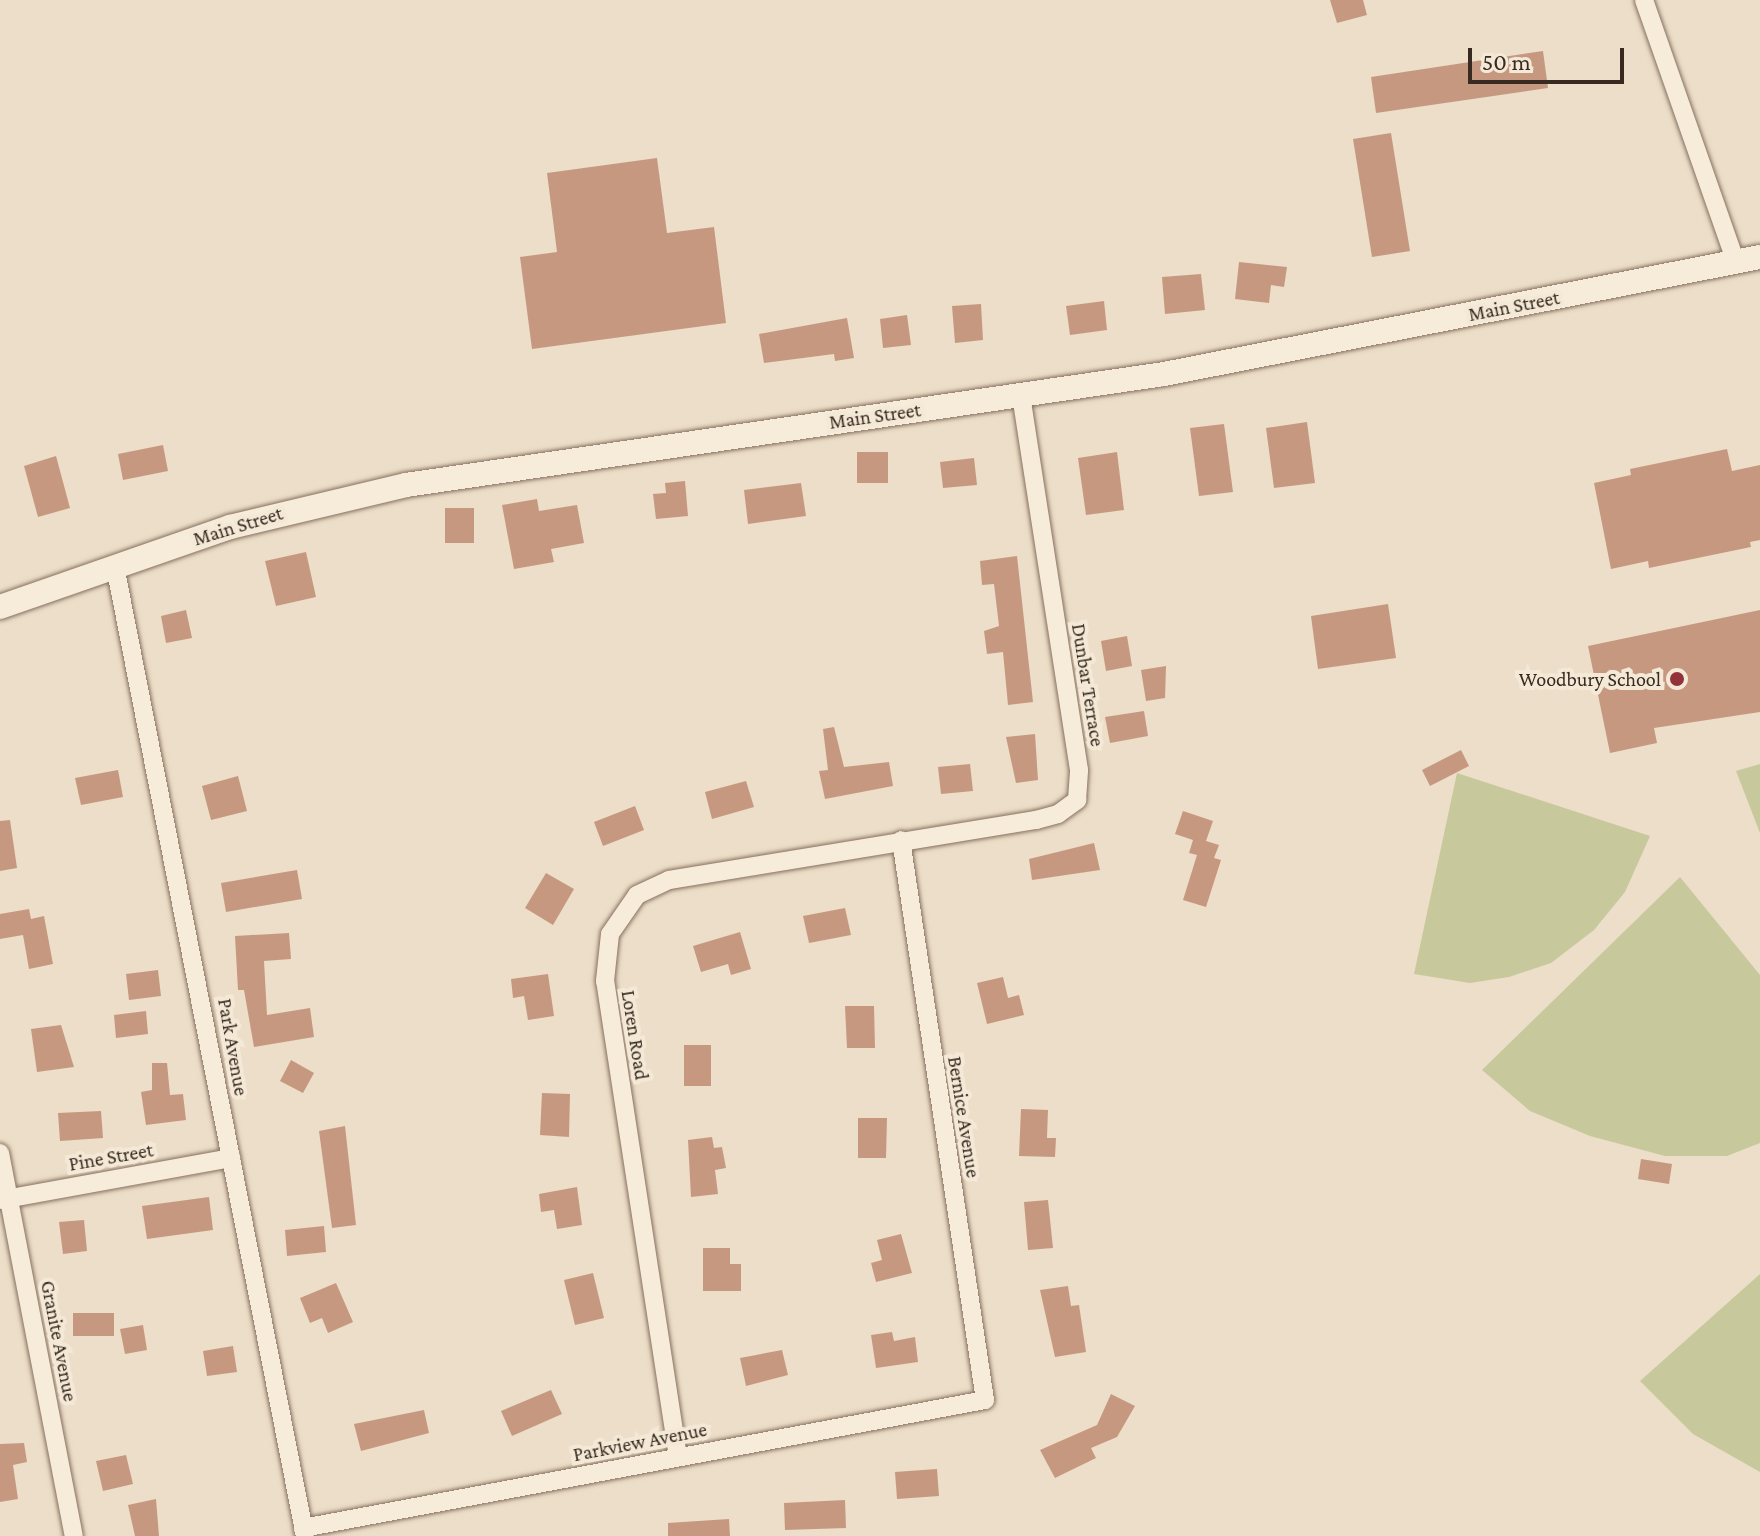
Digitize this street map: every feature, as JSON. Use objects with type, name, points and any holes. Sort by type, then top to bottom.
[{"type":"main road","name":"Main Street","points":[[0,607],[279,513],[433,480],[1164,374],[1748,260]]},
{"type":"street","points":[[1644,0],[1748,260]]},
{"type":"street","name":"Dunbar Terrace","points":[[901,840],[1048,817],[1071,806],[1079,795],[1021,396]]},
{"type":"street","name":"Park Avenue","points":[[115,566],[304,1532]]},
{"type":"street","name":"Bernice Avenue","points":[[901,840],[985,1400]]},
{"type":"street","name":"Loren Road","points":[[678,1457],[605,981],[610,934],[637,895],[669,880],[901,840]]},
{"type":"street","name":"Granite Avenue","points":[[0,1153],[4,1199],[74,1536]]},
{"type":"street","name":"Pine Street","points":[[4,1199],[231,1158]]},
{"type":"street","name":"Parkview Avenue","points":[[304,1532],[678,1457],[985,1400]]},
{"type":"green space","points":[[1760,764],[1760,833],[1736,771]]},
{"type":"green space","points":[[1457,773],[1650,836],[1625,892],[1594,930],[1551,963],[1509,977],[1470,983],[1414,974]]},
{"type":"green space","points":[[1680,877],[1760,975],[1760,1143],[1727,1156],[1665,1156],[1590,1136],[1530,1111],[1482,1070]]},
{"type":"green space","points":[[1760,1274],[1760,1472],[1693,1434],[1640,1381]]},
{"type":"building","points":[[1330,0],[1363,0],[1367,15],[1337,23]]},
{"type":"building","points":[[1543,51],[1548,88],[1376,113],[1371,77]]},
{"type":"building","points":[[1391,133],[1410,251],[1372,257],[1353,139]]},
{"type":"building","points":[[657,158],[667,233],[714,227],[726,323],[532,349],[520,257],[557,252],[547,173]]},
{"type":"building","points":[[1239,262],[1287,267],[1284,287],[1271,285],[1269,303],[1235,299]]},
{"type":"building","points":[[1201,274],[1205,310],[1165,314],[1162,277]]},
{"type":"building","points":[[1104,301],[1107,330],[1070,335],[1066,306]]},
{"type":"building","points":[[981,304],[983,340],[955,343],[952,306]]},
{"type":"building","points":[[907,315],[911,345],[883,348],[880,319]]},
{"type":"building","points":[[847,318],[854,358],[835,361],[834,354],[764,363],[759,334]]},
{"type":"building","points":[[1307,422],[1315,483],[1274,488],[1266,428]]},
{"type":"building","points":[[1224,424],[1233,492],[1199,496],[1190,428]]},
{"type":"building","points":[[163,445],[168,471],[123,480],[118,454]]},
{"type":"building","points":[[1727,449],[1732,471],[1760,465],[1760,540],[1750,542],[1751,547],[1649,568],[1648,561],[1611,569],[1594,483],[1631,475],[1630,469]]},
{"type":"building","points":[[857,452],[888,452],[888,483],[857,483]]},
{"type":"building","points":[[1117,452],[1124,510],[1086,515],[1078,458]]},
{"type":"building","points":[[56,456],[70,508],[38,517],[24,466]]},
{"type":"building","points":[[974,458],[977,485],[943,488],[940,462]]},
{"type":"building","points":[[685,481],[688,516],[656,519],[653,494],[666,493],[665,483]]},
{"type":"building","points":[[801,483],[806,516],[748,524],[744,490]]},
{"type":"building","points":[[537,499],[539,511],[577,505],[584,543],[551,549],[554,562],[514,569],[502,505]]},
{"type":"building","points":[[445,508],[474,508],[474,543],[445,543]]},
{"type":"building","points":[[306,552],[316,597],[276,606],[265,561]]},
{"type":"building","points":[[1017,556],[1033,702],[1008,705],[1003,652],[987,654],[984,631],[999,626],[994,584],[982,585],[980,561]]},
{"type":"building","points":[[1388,604],[1396,658],[1318,669],[1311,616]]},
{"type":"building","points":[[186,610],[192,638],[166,643],[161,616]]},
{"type":"building","name":"Woodbury School","points":[[1760,610],[1760,712],[1654,728],[1657,743],[1610,753],[1588,646]]},
{"type":"building","points":[[1127,636],[1132,666],[1106,671],[1101,641]]},
{"type":"building","points":[[1166,666],[1165,698],[1146,701],[1141,670]]},
{"type":"building","points":[[1144,711],[1148,736],[1110,743],[1105,717]]},
{"type":"building","points":[[834,727],[844,767],[889,762],[893,786],[825,799],[819,771],[828,770],[823,729]]},
{"type":"building","points":[[1035,734],[1038,780],[1016,783],[1006,737]]},
{"type":"building","points":[[1461,750],[1469,766],[1430,786],[1422,770]]},
{"type":"building","points":[[970,764],[973,791],[941,794],[938,767]]},
{"type":"building","points":[[118,770],[123,797],[81,805],[75,778]]},
{"type":"building","points":[[238,776],[247,811],[211,820],[202,786]]},
{"type":"building","points":[[746,781],[754,807],[712,819],[705,792]]},
{"type":"building","points":[[635,806],[644,830],[603,846],[594,822]]},
{"type":"building","points":[[1183,811],[1213,821],[1206,841],[1219,845],[1214,858],[1221,860],[1206,907],[1183,900],[1197,855],[1189,853],[1193,840],[1175,834]]},
{"type":"building","points":[[10,820],[17,868],[0,871],[0,821]]},
{"type":"building","points":[[1094,843],[1100,870],[1032,880],[1029,859]]},
{"type":"building","points":[[297,870],[302,899],[226,912],[221,883]]},
{"type":"building","points":[[546,873],[574,889],[553,925],[525,908]]},
{"type":"building","points":[[845,908],[851,935],[809,943],[803,916]]},
{"type":"building","points":[[29,909],[31,919],[44,916],[53,964],[29,969],[23,935],[0,939],[0,914]]},
{"type":"building","points":[[740,932],[751,969],[731,975],[728,964],[701,972],[693,946]]},
{"type":"building","points":[[289,933],[291,959],[264,961],[267,1015],[310,1008],[314,1037],[254,1047],[244,990],[238,990],[235,936]]},
{"type":"building","points":[[158,970],[161,996],[129,1000],[126,974]]},
{"type":"building","points":[[548,974],[554,1016],[528,1020],[524,996],[513,998],[511,979]]},
{"type":"building","points":[[1003,977],[1008,998],[1019,995],[1024,1015],[987,1024],[977,983]]},
{"type":"building","points":[[845,1006],[874,1006],[875,1048],[847,1048]]},
{"type":"building","points":[[146,1011],[148,1034],[116,1038],[114,1015]]},
{"type":"building","points":[[61,1025],[74,1067],[37,1072],[31,1029]]},
{"type":"building","points":[[684,1045],[711,1045],[711,1086],[684,1086]]},
{"type":"building","points":[[291,1060],[314,1073],[303,1093],[280,1081]]},
{"type":"building","points":[[152,1063],[167,1063],[170,1095],[183,1094],[186,1120],[146,1125],[141,1092],[152,1090]]},
{"type":"building","points":[[542,1093],[570,1094],[569,1137],[540,1135]]},
{"type":"building","points":[[1021,1109],[1048,1110],[1047,1138],[1056,1138],[1055,1157],[1019,1156]]},
{"type":"building","points":[[101,1111],[103,1138],[60,1141],[58,1113]]},
{"type":"building","points":[[858,1118],[887,1118],[886,1158],[858,1158]]},
{"type":"building","points":[[345,1126],[356,1225],[332,1228],[319,1131]]},
{"type":"building","points":[[712,1137],[714,1148],[722,1147],[726,1168],[715,1170],[718,1194],[691,1197],[688,1140]]},
{"type":"building","points":[[1641,1159],[1672,1164],[1669,1184],[1638,1179]]},
{"type":"building","points":[[577,1187],[582,1225],[557,1229],[554,1210],[541,1212],[539,1194]]},
{"type":"building","points":[[209,1197],[213,1230],[147,1239],[142,1206]]},
{"type":"building","points":[[1048,1200],[1053,1248],[1028,1250],[1024,1202]]},
{"type":"building","points":[[84,1220],[87,1251],[63,1254],[59,1222]]},
{"type":"building","points":[[324,1226],[326,1252],[287,1256],[285,1230]]},
{"type":"building","points":[[901,1234],[912,1273],[876,1282],[871,1263],[882,1260],[877,1240]]},
{"type":"building","points":[[703,1248],[730,1248],[730,1264],[741,1264],[741,1291],[703,1291]]},
{"type":"building","points":[[593,1273],[604,1318],[575,1325],[564,1280]]},
{"type":"building","points":[[336,1283],[353,1322],[328,1333],[322,1318],[310,1323],[300,1298]]},
{"type":"building","points":[[1068,1286],[1071,1306],[1079,1305],[1086,1352],[1055,1357],[1040,1290]]},
{"type":"building","points":[[73,1313],[114,1313],[114,1336],[73,1336]]},
{"type":"building","points":[[143,1325],[147,1350],[125,1354],[120,1329]]},
{"type":"building","points":[[892,1332],[894,1341],[915,1337],[918,1362],[876,1368],[871,1335]]},
{"type":"building","points":[[233,1346],[237,1372],[207,1376],[203,1351]]},
{"type":"building","points":[[782,1350],[788,1375],[746,1386],[740,1358]]},
{"type":"building","points":[[551,1390],[562,1414],[512,1436],[501,1411]]},
{"type":"building","points":[[1111,1394],[1135,1406],[1117,1437],[1091,1448],[1096,1458],[1055,1478],[1040,1450],[1097,1425]]},
{"type":"building","points":[[424,1410],[429,1433],[361,1451],[354,1424]]},
{"type":"building","points":[[24,1443],[27,1462],[13,1465],[18,1499],[0,1502],[0,1444]]},
{"type":"building","points":[[126,1455],[133,1484],[103,1491],[96,1461]]},
{"type":"building","points":[[937,1469],[939,1496],[897,1499],[895,1472]]},
{"type":"building","points":[[156,1499],[159,1536],[135,1536],[128,1505]]},
{"type":"building","points":[[845,1500],[846,1528],[785,1530],[784,1503]]},
{"type":"building","points":[[729,1519],[730,1536],[668,1536],[668,1523]]},
{"type":"place","name":"Woodbury School","points":[[1677,679]]}]
